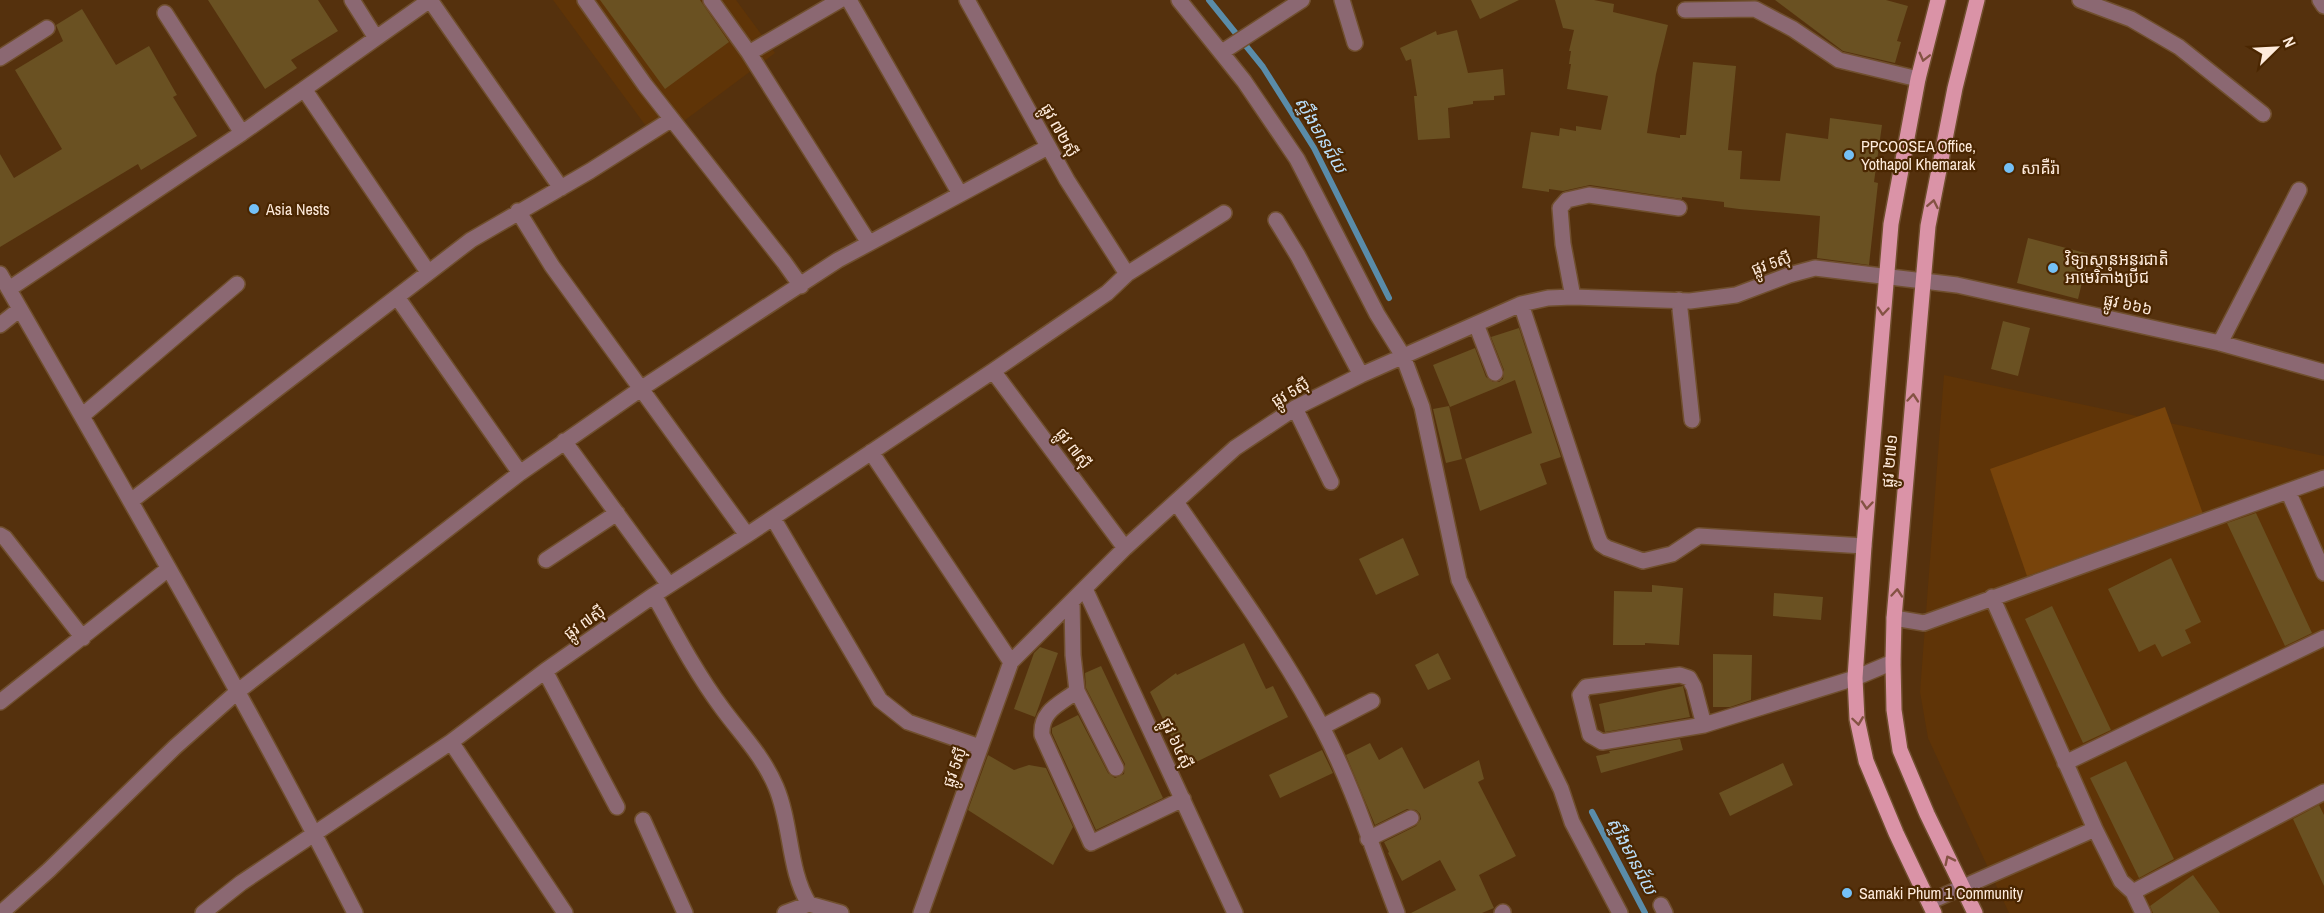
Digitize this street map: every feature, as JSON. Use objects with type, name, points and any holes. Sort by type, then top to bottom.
[{"type":"main road","name":"ផ្លូវ ២៧១","points":[[1932,907],[1896,833],[1866,761],[1857,719],[1855,678],[1891,224],[1918,79],[1938,0]]},
{"type":"main road","name":"ផ្លូវ ២៧១","points":[[1975,913],[1927,814],[1900,750],[1894,710],[1893,662],[1894,618],[1928,226],[1955,88],[1977,0]]},
{"type":"street","points":[[352,0],[376,38]]},
{"type":"street","points":[[9,289],[242,133],[430,0],[561,188]]},
{"type":"street","points":[[585,0],[645,85],[801,286]]},
{"type":"street","points":[[749,53],[840,0]]},
{"type":"street","points":[[849,0],[960,194]]},
{"type":"street","name":"ផ្លូវ ៧២ស៊ី","points":[[967,0],[1048,147],[1127,274]]},
{"type":"street","points":[[1179,0],[1227,48],[1244,81],[1298,159],[1377,314],[1404,356],[1422,407],[1459,580],[1561,789],[1572,822],[1620,913]]},
{"type":"street","points":[[1227,48],[1302,0]]},
{"type":"street","points":[[1342,0],[1355,44]]},
{"type":"street","points":[[2080,0],[2131,19],[2171,42],[2263,114]]},
{"type":"street","points":[[2320,0],[2324,6]]},
{"type":"street","points":[[716,2],[869,243]]},
{"type":"street","points":[[1684,10],[1756,4],[1839,60],[1918,79]]},
{"type":"street","points":[[165,14],[242,133]]},
{"type":"street","points":[[0,58],[47,28]]},
{"type":"street","points":[[304,89],[429,272]]},
{"type":"street","points":[[131,501],[471,240],[561,188],[672,119]]},
{"type":"street","points":[[0,913],[49,870],[175,747],[237,692],[520,473],[642,388],[838,260],[1048,147]]},
{"type":"street","points":[[2220,343],[2299,190]]},
{"type":"street","points":[[1573,297],[1563,244],[1560,208],[1567,200],[1589,195],[1679,208]]},
{"type":"street","points":[[518,212],[552,266],[747,535]]},
{"type":"street","name":"ផ្លូវ ៧ស៊ី","points":[[203,913],[241,883],[451,742],[545,671],[654,595],[773,518],[1107,293],[1127,274],[1224,213]]},
{"type":"street","points":[[1276,220],[1298,256],[1361,375]]},
{"type":"street","name":"ផ្លូវ 5ស៊ី","points":[[921,913],[1011,662],[1125,548],[1235,448],[1295,408],[1361,375],[1521,304],[1548,298],[1690,301],[1736,295],[1815,268],[1922,281]]},
{"type":"street","points":[[0,274],[131,501],[316,834],[356,913]]},
{"type":"street","name":"ផ្លូវ ៦៦៦","points":[[1922,281],[1957,285],[2220,343],[2324,372]]},
{"type":"street","points":[[83,415],[237,284]]},
{"type":"street","points":[[396,297],[520,473]]},
{"type":"street","points":[[1679,300],[1692,420]]},
{"type":"street","points":[[1521,304],[1601,544],[1643,561],[1671,554],[1699,536],[1864,546]]},
{"type":"street","points":[[0,325],[20,309]]},
{"type":"street","points":[[1476,324],[1495,373]]},
{"type":"street","name":"ផ្លូវ ៧ស៊ី","points":[[993,370],[1125,548]]},
{"type":"street","points":[[1295,408],[1331,482]]},
{"type":"street","points":[[564,441],[669,585]]},
{"type":"street","points":[[871,452],[1011,662]]},
{"type":"street","points":[[1894,618],[1924,622],[2324,478]]},
{"type":"street","points":[[2288,491],[2324,573]]},
{"type":"street","points":[[1176,502],[1252,613],[1322,727],[1347,781],[1397,913]]},
{"type":"street","points":[[546,560],[617,513]]},
{"type":"street","points":[[773,518],[880,700],[908,722],[980,747]]},
{"type":"street","points":[[0,535],[5,538],[83,638]]},
{"type":"street","points":[[0,702],[168,569]]},
{"type":"street","name":"ផ្លូវ ៦៤ស៊ី","points":[[1085,589],[1235,913]]},
{"type":"street","points":[[654,595],[699,673],[721,707],[757,752],[776,786],[788,825],[794,864],[802,892],[809,904]]},
{"type":"street","points":[[1992,597],[2095,829],[2121,881],[2133,892],[2143,913]]},
{"type":"street","points":[[1071,602],[1077,691],[1116,768]]},
{"type":"street","points":[[2065,763],[2324,638]]},
{"type":"street","points":[[1704,725],[1694,687],[1689,678],[1680,675],[1586,687],[1580,695],[1590,735],[1602,742],[1704,725],[1855,678],[1893,662]]},
{"type":"street","points":[[545,671],[617,807]]},
{"type":"street","points":[[1077,691],[1045,715],[1041,723],[1042,735],[1091,843],[1183,799]]},
{"type":"street","points":[[1322,727],[1372,701]]},
{"type":"street","points":[[451,742],[565,913]]},
{"type":"street","points":[[2133,892],[2324,792]]},
{"type":"street","points":[[1368,839],[1411,818]]},
{"type":"street","points":[[643,820],[685,913]]},
{"type":"street","points":[[1932,907],[1962,887],[2095,829]]},
{"type":"street","points":[[785,913],[809,904],[841,913]]},
{"type":"shaded area","points":[[553,0],[736,0],[775,53],[657,141]]},
{"type":"shaded area","points":[[1944,375],[2324,456],[2324,913],[2009,913],[1928,738],[1920,692]]},
{"type":"shaded area","points":[[2165,407],[2203,514],[2027,576],[1990,469]]},
{"type":"building","points":[[208,0],[318,0],[338,31],[291,60],[297,68],[265,89]]},
{"type":"building","points":[[600,0],[700,0],[729,42],[665,89]]},
{"type":"building","points":[[1471,0],[1519,0],[1480,19]]},
{"type":"building","points":[[1555,0],[1594,0],[1614,4],[1613,12],[1668,25],[1656,74],[1647,133],[1680,138],[1680,135],[1686,135],[1693,62],[1736,66],[1728,150],[1742,151],[1740,179],[1780,181],[1786,133],[1828,139],[1830,118],[1882,125],[1874,182],[1878,183],[1869,265],[1817,258],[1820,216],[1724,207],[1724,202],[1682,197],[1682,199],[1590,185],[1563,191],[1549,189],[1549,192],[1522,188],[1531,132],[1559,136],[1560,128],[1576,131],[1576,126],[1601,130],[1608,96],[1567,89],[1571,64],[1569,64],[1571,51],[1569,51],[1574,30],[1563,28]]},
{"type":"building","points":[[1775,0],[1886,0],[1908,6],[1897,41],[1901,42],[1895,63],[1843,51]]},
{"type":"building","points":[[82,9],[116,65],[149,46],[177,95],[173,97],[197,136],[141,170],[138,164],[0,247],[0,154],[14,178],[62,149],[15,70],[63,41],[56,25]]},
{"type":"building","points":[[1457,30],[1468,73],[1503,69],[1505,95],[1494,96],[1494,100],[1473,101],[1473,104],[1448,108],[1450,138],[1418,140],[1414,96],[1417,96],[1411,59],[1406,61],[1400,48],[1436,31],[1437,35]]},
{"type":"building","name":"វិទ្យាស្ថានអន្តរជាតិ អាមេរិកាំងប្រីជ","points":[[2028,238],[2089,254],[2078,299],[2017,283]]},
{"type":"building","points":[[2003,321],[2030,328],[2018,376],[1991,369]]},
{"type":"building","points":[[1519,328],[1561,457],[1540,464],[1547,484],[1480,511],[1465,459],[1532,433],[1515,380],[1450,407],[1433,365],[1475,348],[1486,377],[1493,382],[1499,382],[1503,379],[1504,370],[1491,337]]},
{"type":"building","points":[[1449,406],[1462,459],[1446,463],[1433,409]]},
{"type":"building","points":[[2256,513],[2312,633],[2285,646],[2227,523]]},
{"type":"building","points":[[1403,538],[1419,575],[1376,595],[1359,559]]},
{"type":"building","points":[[2171,558],[2201,622],[2185,630],[2191,643],[2162,657],[2155,644],[2139,652],[2108,589]]},
{"type":"building","points":[[1652,585],[1683,588],[1679,645],[1645,643],[1645,645],[1613,645],[1614,591],[1652,592]]},
{"type":"building","points":[[1774,593],[1823,597],[1821,620],[1773,616]]},
{"type":"building","points":[[2052,606],[2111,730],[2083,743],[2025,619]]},
{"type":"building","points":[[1244,643],[1266,689],[1273,686],[1288,717],[1186,767],[1150,692],[1176,673],[1177,675]]},
{"type":"building","points":[[1040,647],[1058,653],[1035,717],[1014,709],[1034,653]]},
{"type":"building","points":[[1438,653],[1451,679],[1428,690],[1415,665]]},
{"type":"building","points":[[1713,654],[1752,655],[1751,700],[1730,707],[1713,707]]},
{"type":"building","points":[[1101,666],[1163,798],[1096,830],[1052,733],[1052,728],[1078,715],[1108,773],[1115,778],[1124,774],[1125,764],[1086,688],[1085,673]]},
{"type":"building","points":[[1683,686],[1690,717],[1605,732],[1599,704]]},
{"type":"building","points":[[1680,739],[1683,750],[1601,773],[1596,756],[1610,753],[1609,751]]},
{"type":"building","points":[[1370,743],[1379,760],[1402,747],[1424,789],[1479,760],[1484,779],[1478,782],[1516,856],[1479,875],[1494,908],[1482,913],[1411,913],[1456,890],[1440,860],[1402,881],[1384,842],[1416,826],[1421,819],[1420,814],[1416,810],[1407,809],[1375,825],[1346,755]]},
{"type":"building","points":[[1322,750],[1333,773],[1280,798],[1269,775]]},
{"type":"building","points":[[988,755],[1014,770],[1029,765],[1046,768],[1073,827],[1053,865],[968,810]]},
{"type":"building","points":[[2126,761],[2174,859],[2139,878],[2090,778]]},
{"type":"building","points":[[1783,763],[1793,785],[1730,816],[1719,793]]},
{"type":"building","points":[[2319,805],[2324,815],[2324,886],[2293,819]]},
{"type":"building","points":[[2193,875],[2220,913],[2153,913],[2150,906]]},
{"type":"waterway","name":"ស្ទឹងមានជ័យ","points":[[1209,0],[1263,67],[1314,148],[1389,298]]},
{"type":"waterway","name":"ស្ទឹងមានជ័យ","points":[[1592,812],[1645,913]]},
{"type":"place","name":"PPCOOSEA Office, Yothapol Khemarak","points":[[1849,155]]},
{"type":"place","name":"សាគឺរ៉ា","points":[[2009,168]]},
{"type":"place","name":"Asia Nests","points":[[254,209]]},
{"type":"place","name":"វិទ្យាស្ថានអន្តរជាតិ អាមេរិកាំងប្រីជ","points":[[2053,268]]},
{"type":"place","name":"Samaki Phum 1 Community","points":[[1847,893]]}]
